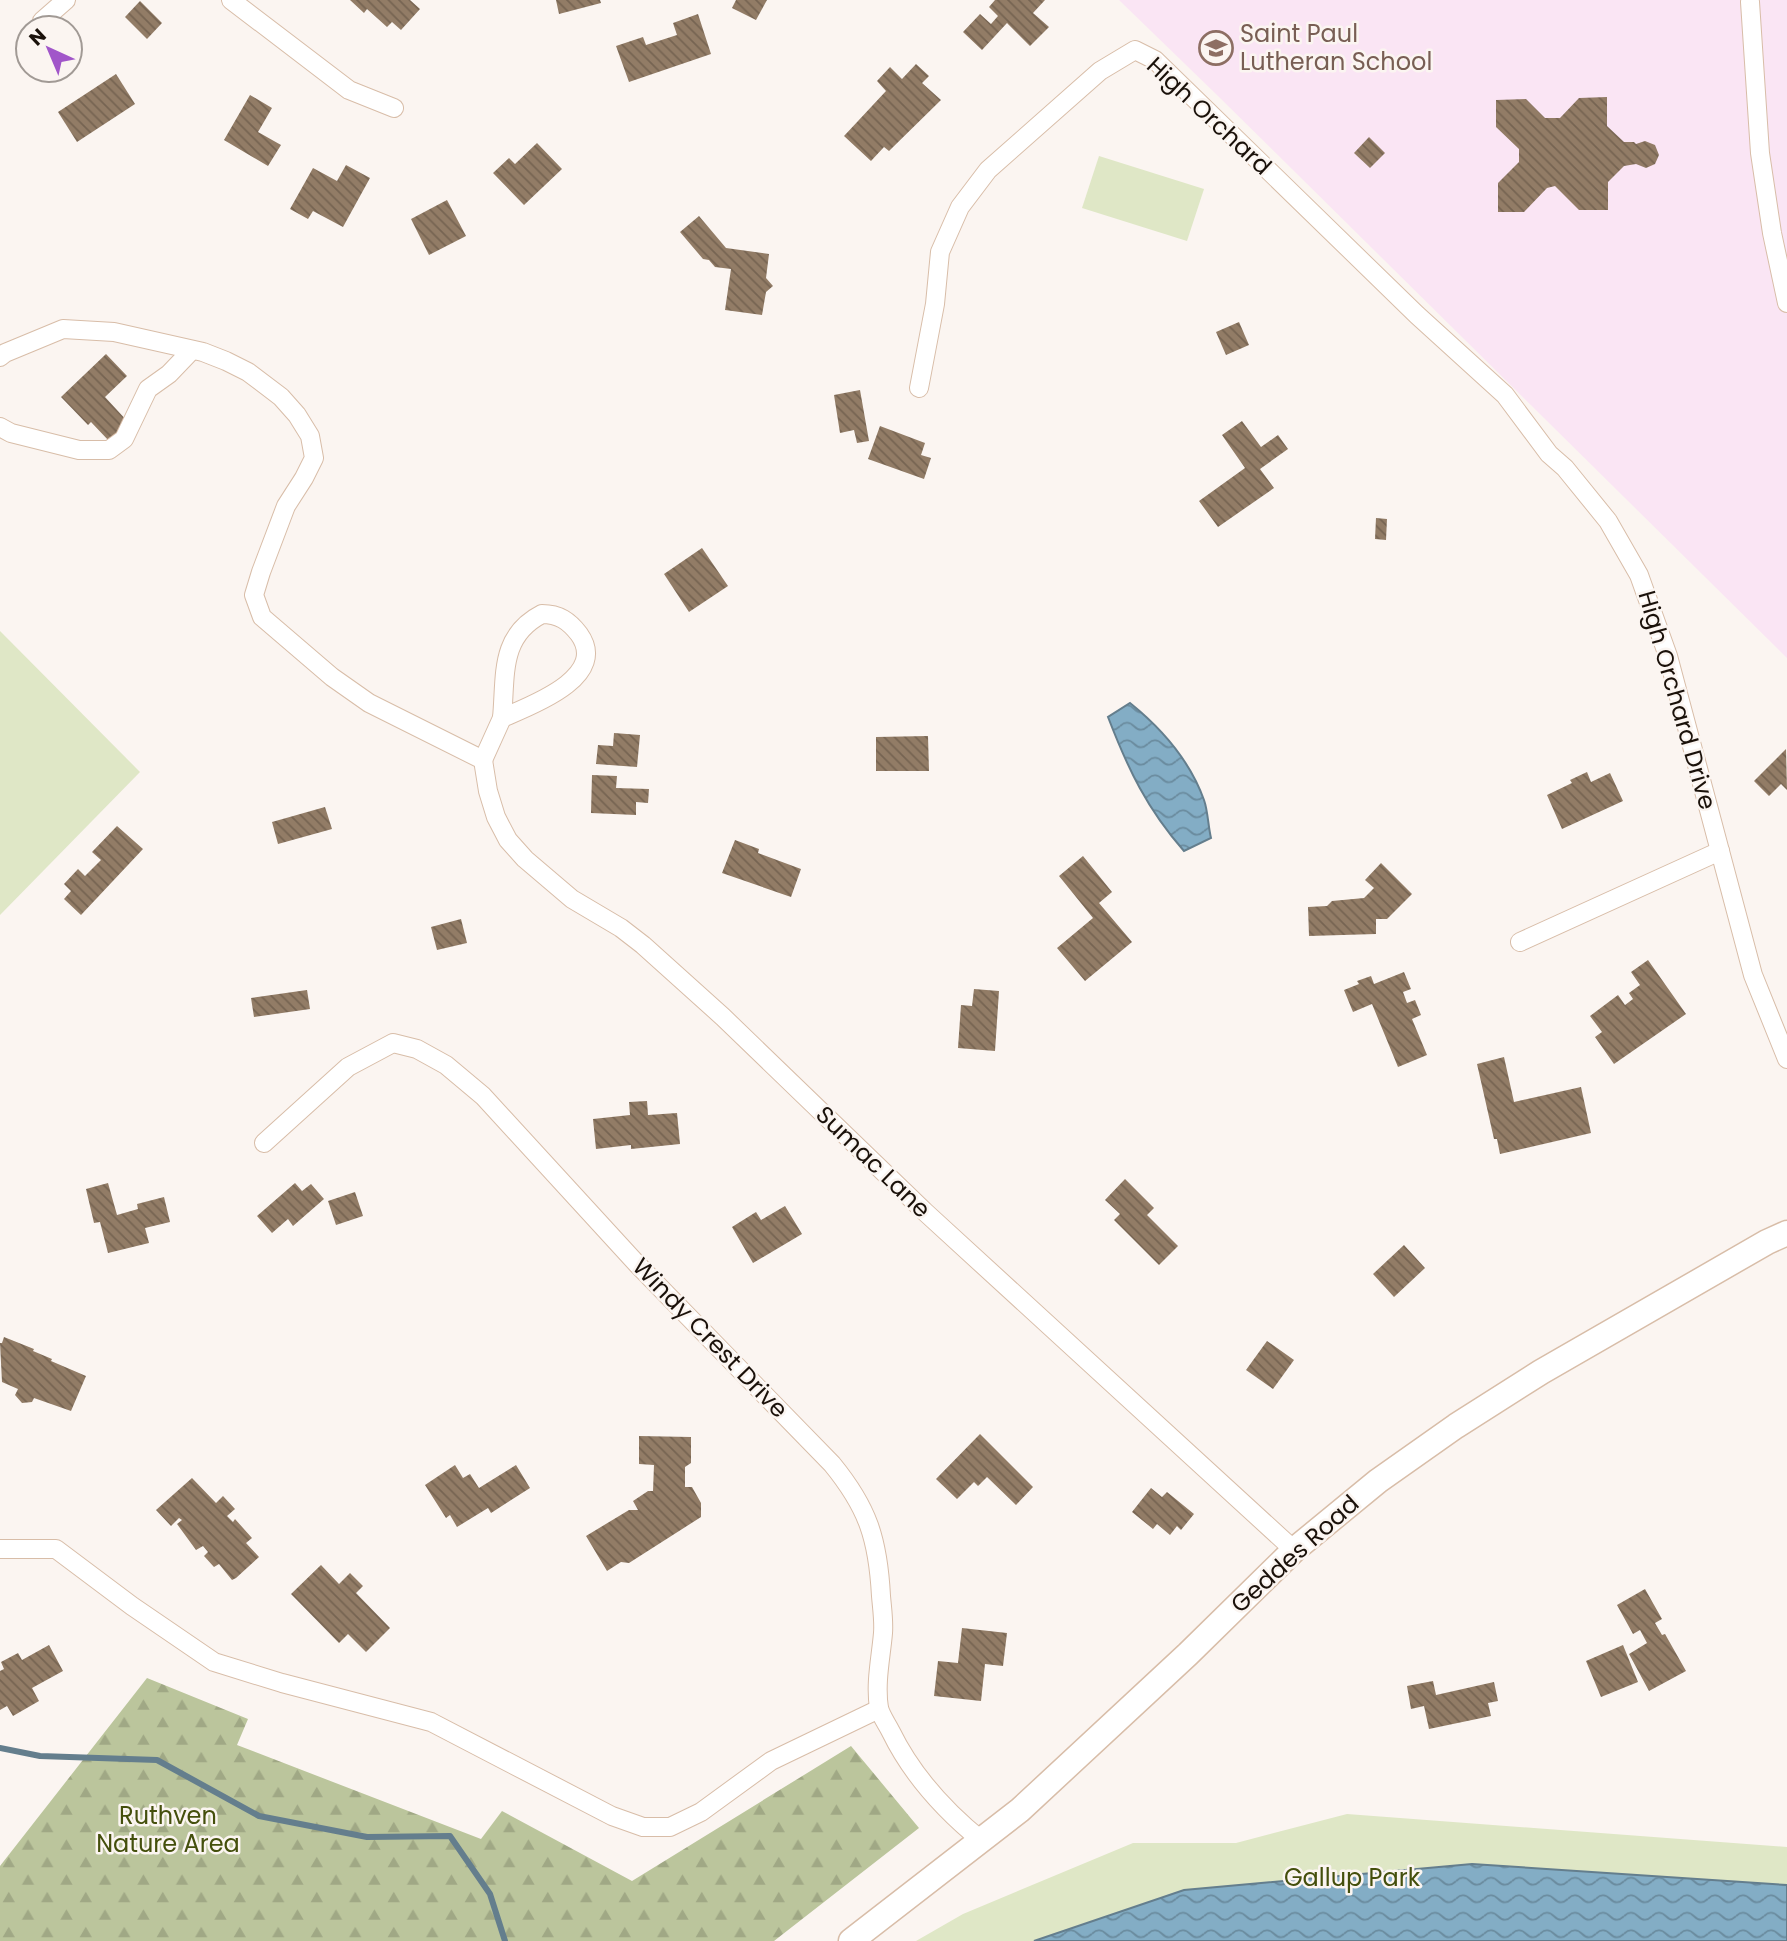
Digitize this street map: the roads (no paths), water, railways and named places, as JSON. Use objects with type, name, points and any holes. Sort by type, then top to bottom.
[{"type":"main road","name":"Geddes Road","points":[[851,1941],[1020,1810],[1188,1654],[1294,1550],[1378,1481],[1464,1421],[1542,1372],[1787,1233]]},
{"type":"street","points":[[50,14],[66,0]]},
{"type":"street","points":[[231,0],[349,90],[394,108]]},
{"type":"street","points":[[1750,2],[1760,153],[1772,233],[1787,303]]},
{"type":"street","name":"High Orchard","points":[[919,388],[935,304],[940,253],[960,207],[988,170],[1100,71],[1135,50],[1156,60],[1417,315],[1505,395],[1549,454]]},
{"type":"street","points":[[0,358],[5,353],[63,329],[114,332],[192,350],[226,361],[248,372],[281,397],[297,415],[310,436],[314,458],[286,506],[254,595],[262,617],[332,677],[369,703],[483,760],[502,718],[505,664],[517,634],[529,621],[542,614],[554,614],[565,620],[584,641],[586,656],[580,671],[569,684],[548,698],[502,718]]},
{"type":"street","points":[[0,427],[11,433],[79,450],[109,450],[124,439],[148,389],[169,374],[192,350]]},
{"type":"street","name":"High Orchard Drive","points":[[1549,454],[1565,468],[1608,521],[1639,575],[1668,656],[1753,975],[1787,1059]]},
{"type":"street","name":"Sumac Lane","points":[[483,760],[496,817],[508,840],[525,859],[572,899],[621,928],[723,1017],[924,1211],[1294,1550]]},
{"type":"street","points":[[1520,942],[1720,851]]},
{"type":"street","name":"Windy Crest Drive","points":[[264,1143],[348,1067],[394,1043],[417,1049],[446,1065],[483,1096],[637,1264],[832,1464],[852,1488],[869,1521],[879,1561],[883,1630],[878,1668],[879,1709],[898,1746],[924,1784],[958,1822],[982,1841]]},
{"type":"street","points":[[0,1549],[56,1549],[132,1606],[214,1662],[282,1683],[431,1722],[612,1816],[643,1827],[670,1827],[701,1812],[771,1761],[879,1709]]},
{"type":"water","points":[[1130,703],[1153,723],[1183,759],[1204,800],[1211,838],[1184,851],[1159,820],[1140,788],[1108,717]]},
{"type":"water","points":[[1472,1864],[1787,1885],[1787,1941],[1034,1941],[1184,1890]]},
{"type":"waterway","points":[[0,1748],[40,1756],[157,1760],[259,1816],[367,1837],[450,1836],[490,1894],[505,1941]]},
{"type":"place","name":"Saint Paul Lutheran School","points":[[1216,48]]},
{"type":"park label","name":"Ruthven Nature Area","points":[[168,1830]]},
{"type":"park label","name":"Gallup Park","points":[[1352,1878]]}]
